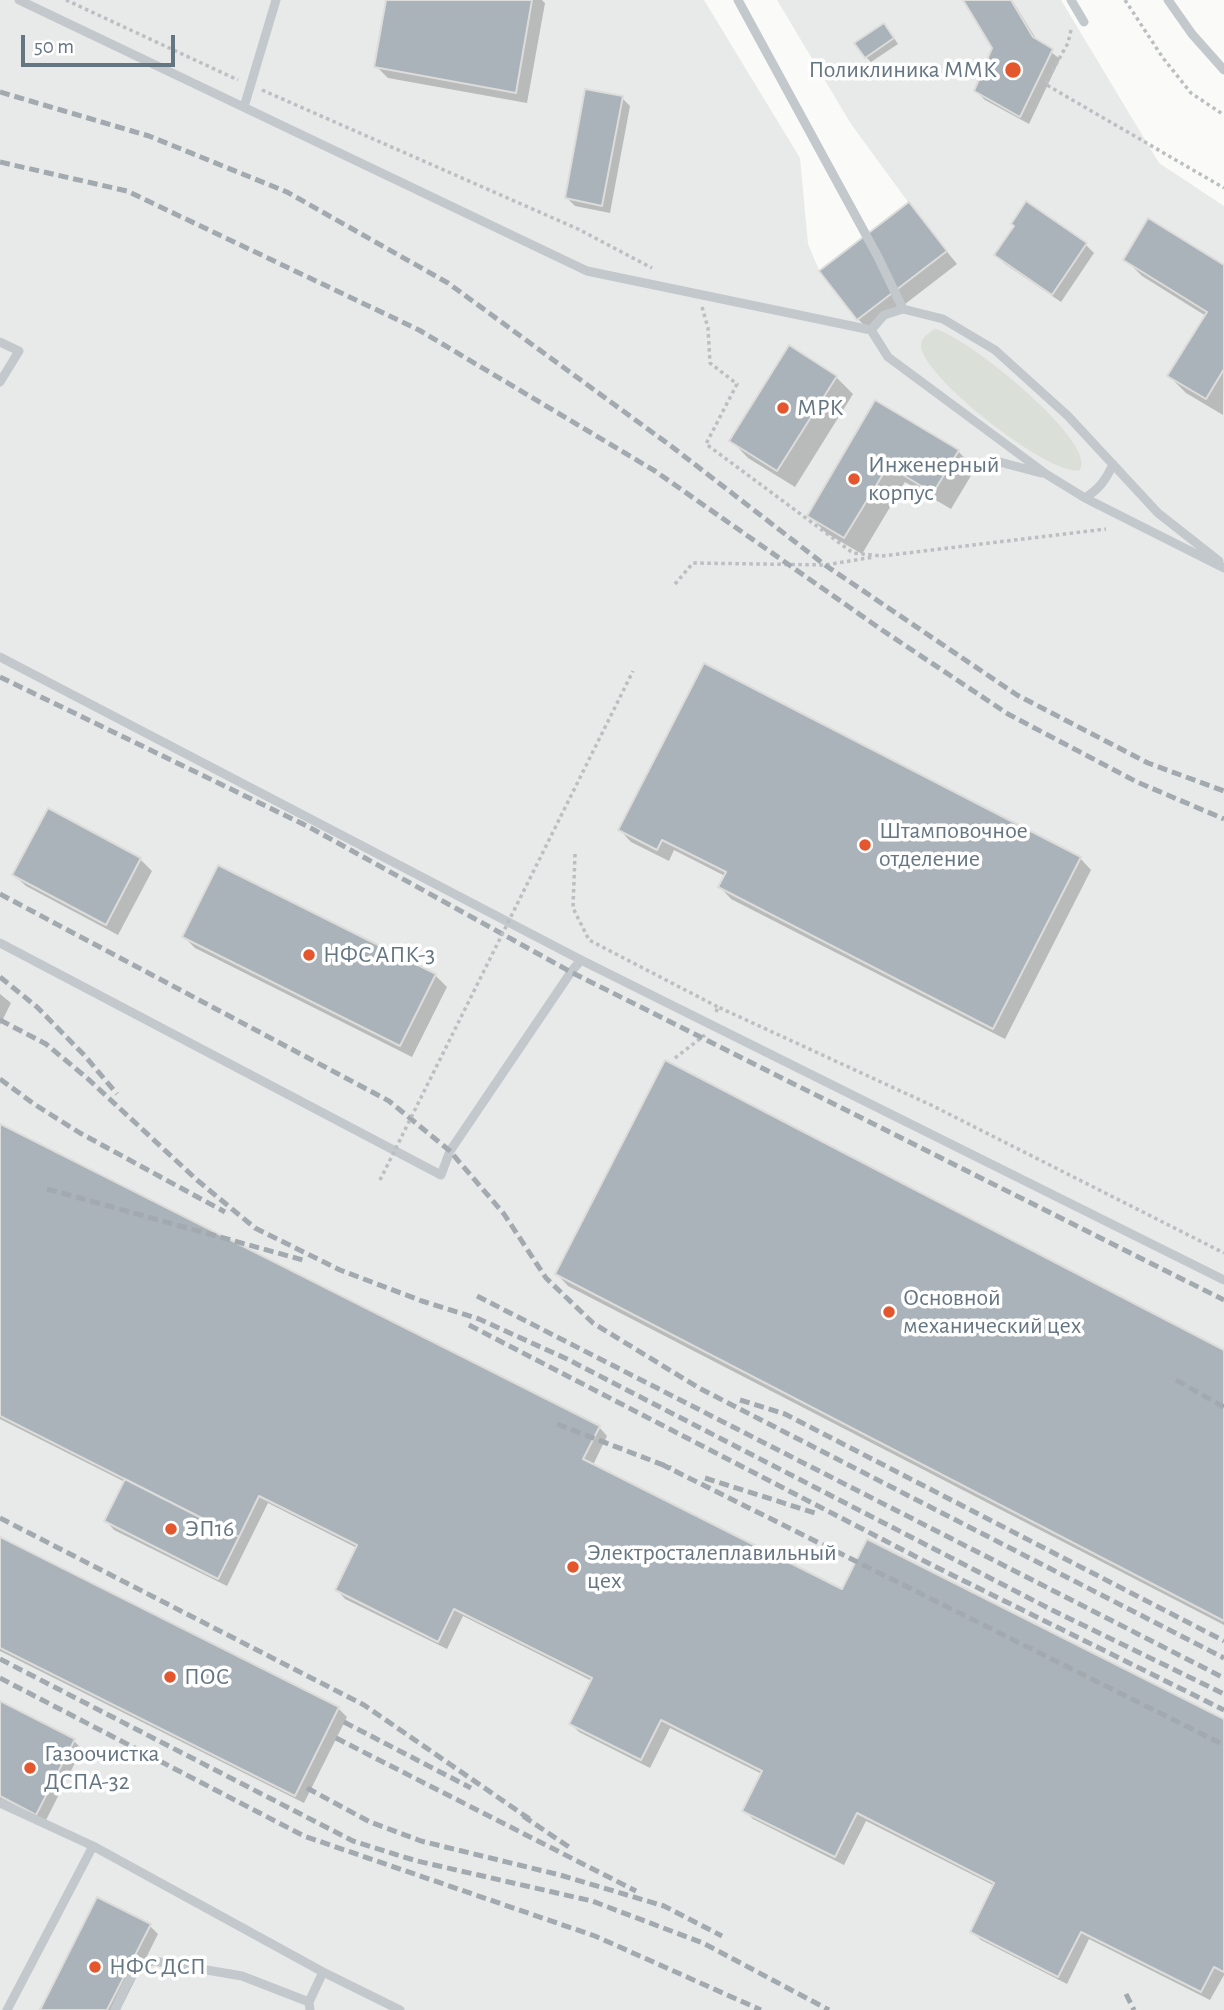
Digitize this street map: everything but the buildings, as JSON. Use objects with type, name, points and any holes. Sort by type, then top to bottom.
[{"type":"lane","points":[[19,0],[587,271],[871,330],[888,358],[1046,474],[1085,498],[1224,567]]},
{"type":"lane","points":[[244,107],[276,0]]},
{"type":"lane","points":[[738,0],[878,257],[903,309]]},
{"type":"lane","points":[[1070,0],[1084,22]]},
{"type":"lane","points":[[1168,0],[1192,34],[1224,70]]},
{"type":"lane","points":[[871,330],[884,315],[903,309],[943,319],[995,350],[1068,416],[1158,513],[1224,567]]},
{"type":"lane","points":[[0,342],[19,351],[0,382]]},
{"type":"lane","points":[[992,460],[1046,474]]},
{"type":"lane","points":[[1085,498],[1097,491],[1107,479],[1113,464]]},
{"type":"lane","points":[[0,657],[581,960],[1224,1280]]},
{"type":"lane","points":[[0,943],[441,1175],[450,1151],[581,960]]},
{"type":"lane","points":[[0,1803],[93,1846],[323,1972],[400,2010]]},
{"type":"lane","points":[[7,2010],[93,1846]]},
{"type":"lane","points":[[115,2010],[136,1970],[143,1964],[154,1961],[242,1976],[310,2006],[323,1972]]},
{"type":"path","points":[[1125,0],[1163,58],[1191,93],[1224,115]]},
{"type":"path","points":[[1070,23],[1068,43],[1045,84],[1224,188]]},
{"type":"path","points":[[675,584],[693,563],[825,565],[1106,529]]},
{"type":"path","points":[[380,1180],[633,671]]},
{"type":"path","points":[[575,854],[573,908],[589,940],[718,1007],[931,1105],[1224,1252]]},
{"type":"path","points":[[676,1058],[703,1038],[718,1007]]},
{"type":"shaded area","points":[[0,0],[704,0],[800,158],[808,244],[819,270],[908,202],[851,124],[777,0],[1061,0],[1159,163],[1224,206],[1224,2010],[0,2010]]},
{"type":"shaded area","points":[[935,329],[973,350],[1026,391],[1069,437],[1080,456],[1080,470],[1065,468],[1042,458],[1016,442],[962,399],[926,358],[921,344],[926,335]]},
{"type":"railway","points":[[0,92],[149,136],[287,192],[448,283],[671,446],[825,565],[1017,695],[1148,763],[1224,791]]},
{"type":"railway","points":[[0,162],[127,191],[419,330],[655,471],[882,630],[1008,714],[1137,782],[1224,819]]},
{"type":"railway","points":[[0,677],[309,827],[571,972],[1224,1300]]},
{"type":"railway","points":[[0,894],[389,1101],[450,1151],[504,1214],[546,1278],[593,1323],[699,1388],[1224,1658]]},
{"type":"railway","points":[[0,977],[37,1007],[85,1056],[117,1094]]},
{"type":"railway","points":[[0,1020],[46,1044],[87,1078],[197,1180],[255,1228],[340,1270],[479,1319],[567,1359],[1052,1610],[1224,1694]]},
{"type":"railway","points":[[0,1079],[80,1133],[225,1212]]},
{"type":"railway","points":[[47,1189],[303,1260]]},
{"type":"railway","points":[[477,1296],[1224,1678]]},
{"type":"railway","points":[[469,1325],[930,1564],[1224,1710]]},
{"type":"railway","points":[[1176,1380],[1224,1407]]},
{"type":"railway","points":[[740,1400],[785,1414],[1224,1641]]},
{"type":"railway","points":[[557,1424],[671,1468]]},
{"type":"railway","points":[[661,1464],[1224,1745]]},
{"type":"railway","points":[[705,1478],[815,1513]]},
{"type":"railway","points":[[0,1518],[364,1705],[531,1820]]},
{"type":"railway","points":[[0,1659],[353,1841],[417,1861],[592,1901],[703,1943],[829,2010]]},
{"type":"railway","points":[[0,1678],[304,1836],[595,1936],[761,2010]]},
{"type":"railway","points":[[344,1722],[471,1788]]},
{"type":"railway","points":[[336,1738],[636,1891]]},
{"type":"railway","points":[[307,1788],[370,1822],[421,1841],[560,1875],[664,1906],[722,1936]]},
{"type":"railway","points":[[523,1816],[572,1849]]},
{"type":"railway","points":[[1126,1994],[1134,2010]]},
{"type":"place","name":"Поликлиника ММК","points":[[1013,70]]},
{"type":"place","name":"МРК","points":[[783,408]]},
{"type":"place","name":"Инженерный корпус","points":[[854,479]]},
{"type":"place","name":"Штамповочное отделение","points":[[865,845]]},
{"type":"place","name":"НФС АПК-3","points":[[309,955]]},
{"type":"place","name":"Основной механический цех","points":[[889,1312]]},
{"type":"place","name":"ЭП16","points":[[171,1529]]},
{"type":"place","name":"Электросталеплавильный цех","points":[[573,1567]]},
{"type":"place","name":"ПОС","points":[[170,1677]]},
{"type":"place","name":"Газоочистка ДСПА-32","points":[[30,1768]]},
{"type":"place","name":"НФС ДСП","points":[[95,1967]]}]
